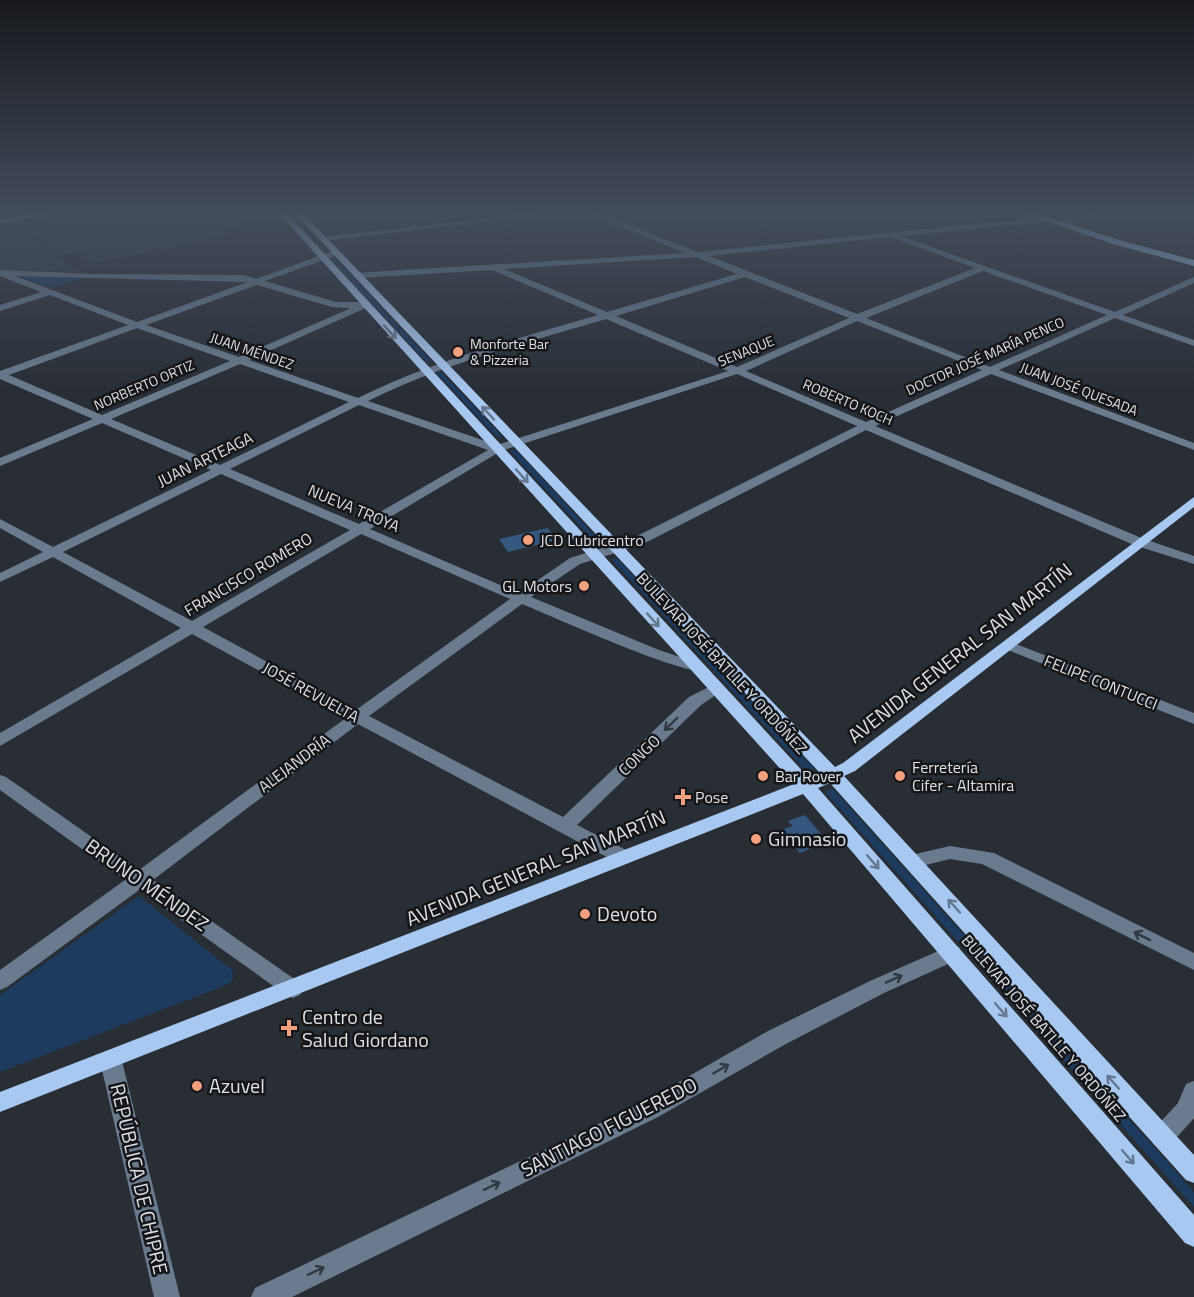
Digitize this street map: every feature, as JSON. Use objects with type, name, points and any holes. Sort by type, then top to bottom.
[{"type":"main road","name":"BULEVAR JOSÉ BATLLE Y ORDÓÑEZ","points":[[334,272],[807,787],[1194,1234]]},
{"type":"main road","name":"BULEVAR JOSÉ BATLLE Y ORDÓÑEZ","points":[[354,272],[914,861],[1194,1172]]},
{"type":"main road","name":"AVENIDA GENERAL SAN MARTÍN","points":[[0,1102],[111,1061],[623,857],[807,787],[859,760],[1194,501]]},
{"type":"street","points":[[0,375],[283,272]]},
{"type":"street","points":[[357,275],[416,272]]},
{"type":"street","name":"ROBERTO KOCH","points":[[504,272],[1140,542],[1194,560]]},
{"type":"street","name":"JUAN JOSÉ QUESADA","points":[[741,272],[990,370],[1194,447]]},
{"type":"street","name":"SENAQUE","points":[[515,442],[737,371],[859,317],[975,272]]},
{"type":"street","points":[[988,272],[1194,343]]},
{"type":"street","points":[[0,273],[96,277],[244,278],[341,307],[365,305]]},
{"type":"street","name":"JUAN MÉNDEZ","points":[[0,273],[137,325],[497,448]]},
{"type":"street","name":"JUAN ARTEAGA","points":[[0,578],[359,401],[425,371],[745,273]]},
{"type":"street","points":[[0,308],[96,277]]},
{"type":"street","name":"DOCTOR JOSÉ MARÍA PENCO","points":[[594,555],[636,542],[867,425],[1194,280]]},
{"type":"street","name":"NORBERTO ORTIZ","points":[[0,462],[348,315],[365,305]]},
{"type":"street","name":"NUEVA TROYA","points":[[0,375],[520,598],[654,653],[696,667]]},
{"type":"street","name":"FRANCISCO ROMERO","points":[[0,740],[497,448],[515,442]]},
{"type":"street","name":"JOSÉ REVUELTA","points":[[0,523],[357,717],[623,857]]},
{"type":"street","name":"ALEJANDRÍA","points":[[0,981],[520,598],[564,567],[594,555]]},
{"type":"street","name":"FELIPE CONTUCCI","points":[[1008,645],[1194,719]]},
{"type":"street","name":"CONGO","points":[[564,827],[695,701],[717,689]]},
{"type":"street","name":"BRUNO MÉNDEZ","points":[[0,781],[293,989]]},
{"type":"street","points":[[914,861],[940,851],[959,851],[987,858],[1194,962]]},
{"type":"street","name":"SANTIAGO FIGUEREDO","points":[[264,1297],[650,1110],[776,1038],[877,987],[952,953]]},
{"type":"street","name":"REPÚBLICA DE CHIPRE","points":[[111,1061],[166,1297]]},
{"type":"street","points":[[1162,1137],[1186,1110],[1194,1091]]},
{"type":"shaded area","points":[[343,272],[347,272],[431,361],[427,362]]},
{"type":"shaded area","points":[[16,276],[83,279],[51,288]]},
{"type":"shaded area","points":[[440,371],[503,437],[498,438],[436,372]]},
{"type":"shaded area","points":[[516,450],[598,539],[593,540],[510,451]]},
{"type":"shaded area","points":[[613,558],[618,559],[814,768],[813,770],[806,771],[612,560]]},
{"type":"shaded area","points":[[828,789],[834,790],[1194,1192],[1194,1207],[826,793]]},
{"type":"shaded area","points":[[139,896],[232,970],[234,977],[229,984],[0,1072],[0,995]]},
{"type":"building","name":"JCD Lubricentro","points":[[548,528],[557,540],[508,552],[499,539]]},
{"type":"building","points":[[805,815],[828,842],[800,853],[781,830],[793,826],[788,821]]},
{"type":"place","name":"Monforte Bar & Pizzeria","points":[[458,352]]},
{"type":"place","name":"JCD Lubricentro","points":[[528,540]]},
{"type":"place","name":"GL Motors","points":[[584,586]]},
{"type":"place","name":"Bar Rover","points":[[763,776]]},
{"type":"place","name":"Ferretería Cifer - Altamira","points":[[900,776]]},
{"type":"place","name":"Pose","points":[[683,797]]},
{"type":"place","name":"Gimnasio","points":[[756,839]]},
{"type":"place","name":"Devoto","points":[[585,914]]},
{"type":"place","name":"Centro de Salud Giordano","points":[[289,1028]]},
{"type":"place","name":"Azuvel","points":[[197,1086]]}]
